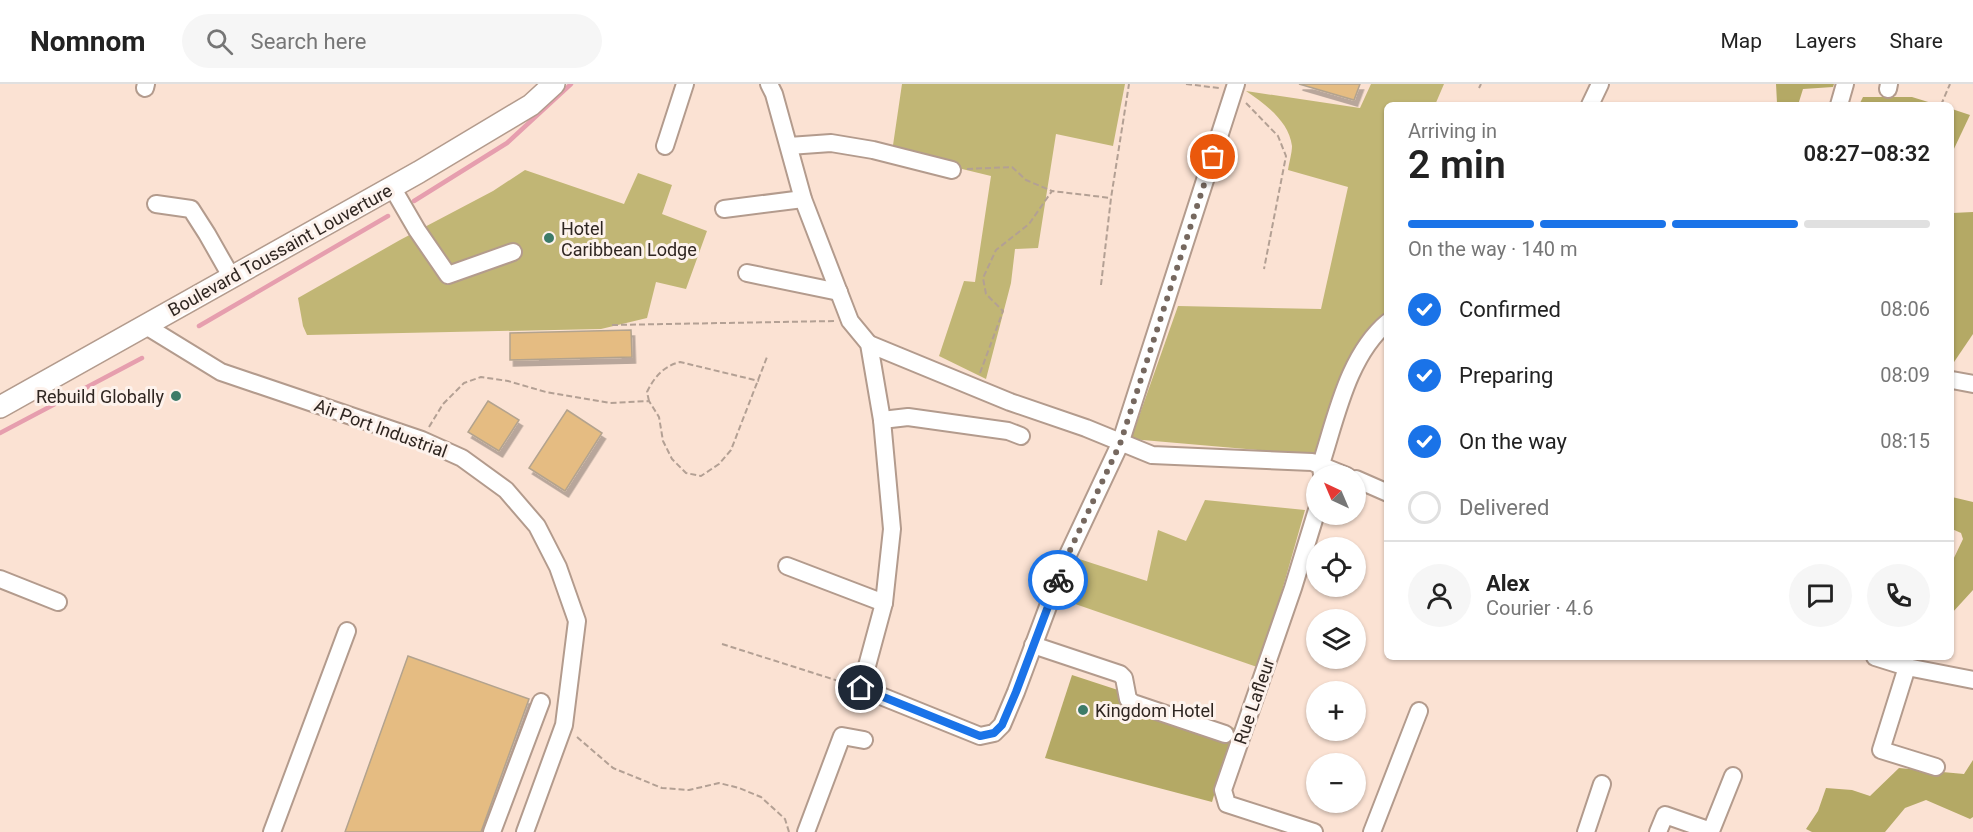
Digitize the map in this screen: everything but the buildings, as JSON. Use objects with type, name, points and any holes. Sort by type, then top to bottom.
[{"type":"main road","name":"Boulevard Toussaint Louverture","points":[[0,407],[392,188],[531,105],[554,84]]},
{"type":"street","points":[[665,146],[685,84]]},
{"type":"street","points":[[769,84],[803,200],[850,321],[869,344],[1010,402],[1086,428],[1120,444],[1152,455],[1312,462],[1316,465]]},
{"type":"street","points":[[1591,102],[1600,84]]},
{"type":"street","points":[[1840,102],[1845,84]]},
{"type":"street","points":[[869,344],[882,420],[892,529],[884,603],[861,688],[980,736],[994,733],[1002,725],[1065,561],[1120,444],[1235,87]]},
{"type":"street","points":[[789,146],[831,143],[873,150],[952,170]]},
{"type":"street","points":[[392,188],[448,275],[513,252]]},
{"type":"street","points":[[724,209],[803,200]]},
{"type":"street","points":[[156,204],[191,209],[232,278]]},
{"type":"street","points":[[747,273],[839,292]]},
{"type":"street","points":[[1323,465],[1349,376],[1377,331],[1384,325]]},
{"type":"street","name":"Air Port Industrial","points":[[146,326],[221,372],[422,440],[462,458],[506,490],[537,526],[558,567],[577,621],[564,725],[525,832]]},
{"type":"street","points":[[1954,380],[1973,384]]},
{"type":"street","points":[[882,420],[908,417],[1008,431],[1021,436]]},
{"type":"street","points":[[1366,483],[1384,491]]},
{"type":"street","name":"Rue Lafleur","points":[[1312,525],[1223,790],[1227,804],[1314,832]]},
{"type":"street","points":[[787,566],[884,603]]},
{"type":"street","points":[[0,579],[58,602]]},
{"type":"street","points":[[272,832],[347,631]]},
{"type":"street","points":[[1033,645],[1120,674],[1124,678],[1128,699],[1133,703],[1225,734]]},
{"type":"street","points":[[1884,660],[1907,668],[1973,680]]},
{"type":"street","points":[[1907,668],[1881,750],[1936,767]]},
{"type":"street","points":[[492,832],[541,702]]},
{"type":"street","points":[[1372,832],[1419,711]]},
{"type":"street","points":[[806,832],[842,736],[864,740]]},
{"type":"street","points":[[1658,832],[1665,815],[1711,831],[1733,776]]},
{"type":"street","points":[[1586,832],[1602,784]]},
{"type":"path","points":[[1101,285],[1111,198],[1129,84]]},
{"type":"path","points":[[1186,84],[1235,87],[1278,136],[1286,156],[1264,269]]},
{"type":"path","points":[[1479,88],[1481,84]]},
{"type":"path","points":[[1942,102],[1950,84]]},
{"type":"path","points":[[952,170],[1012,167],[1026,180],[1052,191],[1111,198]]},
{"type":"path","points":[[974,387],[1003,311],[986,294],[982,278],[996,250],[1029,224],[1052,191]]},
{"type":"path","points":[[612,325],[850,321]]},
{"type":"path","points":[[759,381],[680,362],[670,364],[653,379],[647,392],[649,401],[659,417],[663,441],[672,459],[686,473],[701,476],[719,464],[730,450],[759,381],[767,357]]},
{"type":"path","points":[[422,440],[442,404],[464,383],[481,377],[508,381],[546,392],[610,403],[649,401]]},
{"type":"path","points":[[722,644],[861,688]]},
{"type":"path","points":[[564,725],[613,768],[662,788],[689,790],[719,783],[761,797],[785,819],[789,832]]},
{"type":"shaded area","points":[[902,84],[1125,84],[1113,146],[1056,134],[1038,248],[1015,249],[1011,283],[986,379],[939,356],[964,281],[975,282],[991,176],[892,152]]},
{"type":"shaded area","points":[[1371,84],[1444,84],[1436,102],[1384,102],[1384,316],[1367,331],[1339,388],[1315,455],[1131,439],[1178,306],[1321,309],[1348,187],[1288,170],[1292,146],[1286,129],[1275,114],[1246,91],[1360,108]]},
{"type":"shaded area","points":[[1776,84],[1834,84],[1833,87],[1803,89],[1799,102],[1777,102]]},
{"type":"shaded area","points":[[1863,97],[1912,97],[1928,102],[1860,102]]},
{"type":"shaded area","points":[[1954,110],[1970,115],[1954,149]]},
{"type":"shaded area","points":[[525,170],[624,204],[638,173],[672,185],[662,214],[707,231],[686,289],[656,282],[647,318],[601,329],[307,335],[298,298],[493,191]]},
{"type":"shaded area","points":[[1973,212],[1973,334],[1954,362],[1954,213]]},
{"type":"shaded area","points":[[1954,497],[1973,502],[1973,590],[1954,611],[1954,558],[1963,539],[1961,533],[1954,530]]},
{"type":"shaded area","points":[[1205,500],[1305,510],[1260,668],[1055,597],[1073,557],[1147,581],[1158,530],[1186,541]]},
{"type":"shaded area","points":[[1072,675],[1234,728],[1212,802],[1045,758]]},
{"type":"shaded area","points":[[1973,760],[1973,817],[1970,819],[1926,800],[1905,808],[1885,832],[1812,832],[1806,829],[1818,811],[1826,788],[1852,790],[1870,796],[1899,768],[1964,774]]},
{"type":"waterway","points":[[414,201],[507,143],[571,84]]},
{"type":"waterway","points":[[199,326],[388,216]]},
{"type":"waterway","points":[[0,433],[142,358]]},
{"type":"way so far","points":[[1058,580],[1120,444],[1213,157]]},
{"type":"place","name":"Hotel Caribbean Lodge","points":[[549,238]]},
{"type":"place","name":"Rebuild Globally","points":[[176,396]]},
{"type":"place","name":"Kingdom Hotel","points":[[1083,710]]},
{"type":"route","points":[[861,688],[980,736],[994,733],[1002,725],[1016,692],[1058,580]]}]
